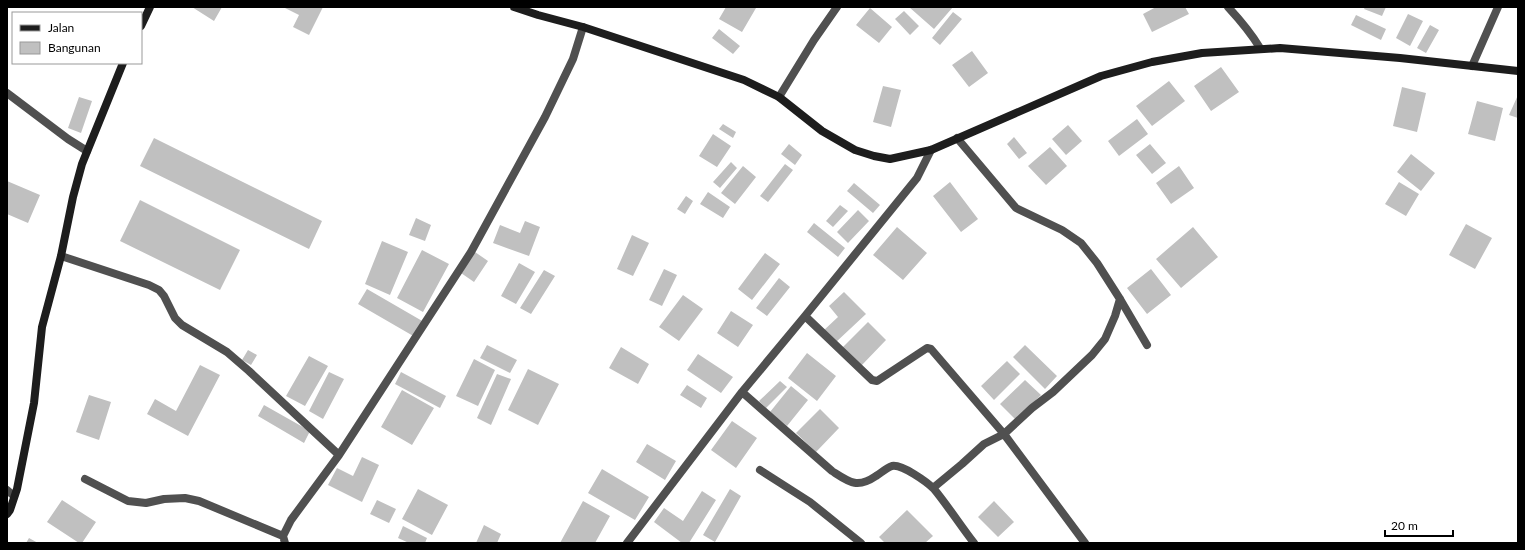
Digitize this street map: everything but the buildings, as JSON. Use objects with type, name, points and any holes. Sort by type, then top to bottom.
[{"type":"street","points":[[142,24],[150,7]]},
{"type":"street","points":[[514,7],[583,27],[744,80],[779,97],[822,131],[854,150],[874,156],[890,158],[931,150],[1101,76],[1152,62],[1202,53],[1260,48],[1280,48],[1400,58],[1518,71]]},
{"type":"street","points":[[779,97],[814,40],[837,7]]},
{"type":"street","points":[[1228,7],[1245,26],[1260,48]]},
{"type":"street","points":[[1472,66],[1498,7]]},
{"type":"street","points":[[85,479],[128,501],[146,503],[164,499],[185,498],[212,506],[284,539],[291,520],[339,454],[471,252],[545,117],[572,59],[583,27]]},
{"type":"street","points":[[7,514],[14,496],[34,403],[42,327],[61,256],[73,197],[82,164],[123,64]]},
{"type":"street","points":[[7,93],[68,139],[87,151]]},
{"type":"street","points":[[957,138],[1016,208],[1062,230],[1081,243],[1097,263],[1147,344]]},
{"type":"street","points":[[627,543],[742,392],[917,178],[931,150]]},
{"type":"street","points":[[61,256],[149,285],[159,290],[164,296],[175,318],[182,325],[227,352],[339,454]]},
{"type":"street","points":[[933,488],[984,444],[1004,434],[1032,408],[1053,392],[1092,355],[1104,339],[1115,316],[1120,299]]},
{"type":"street","points":[[805,316],[872,380],[877,381],[927,348],[931,349],[1004,434],[1085,543]]},
{"type":"street","points":[[742,392],[832,471],[844,479],[854,483],[863,483],[892,466],[903,467],[933,488],[974,543]]},
{"type":"street","points":[[760,470],[810,502],[861,543]]},
{"type":"street","points":[[7,490],[14,496]]}]
